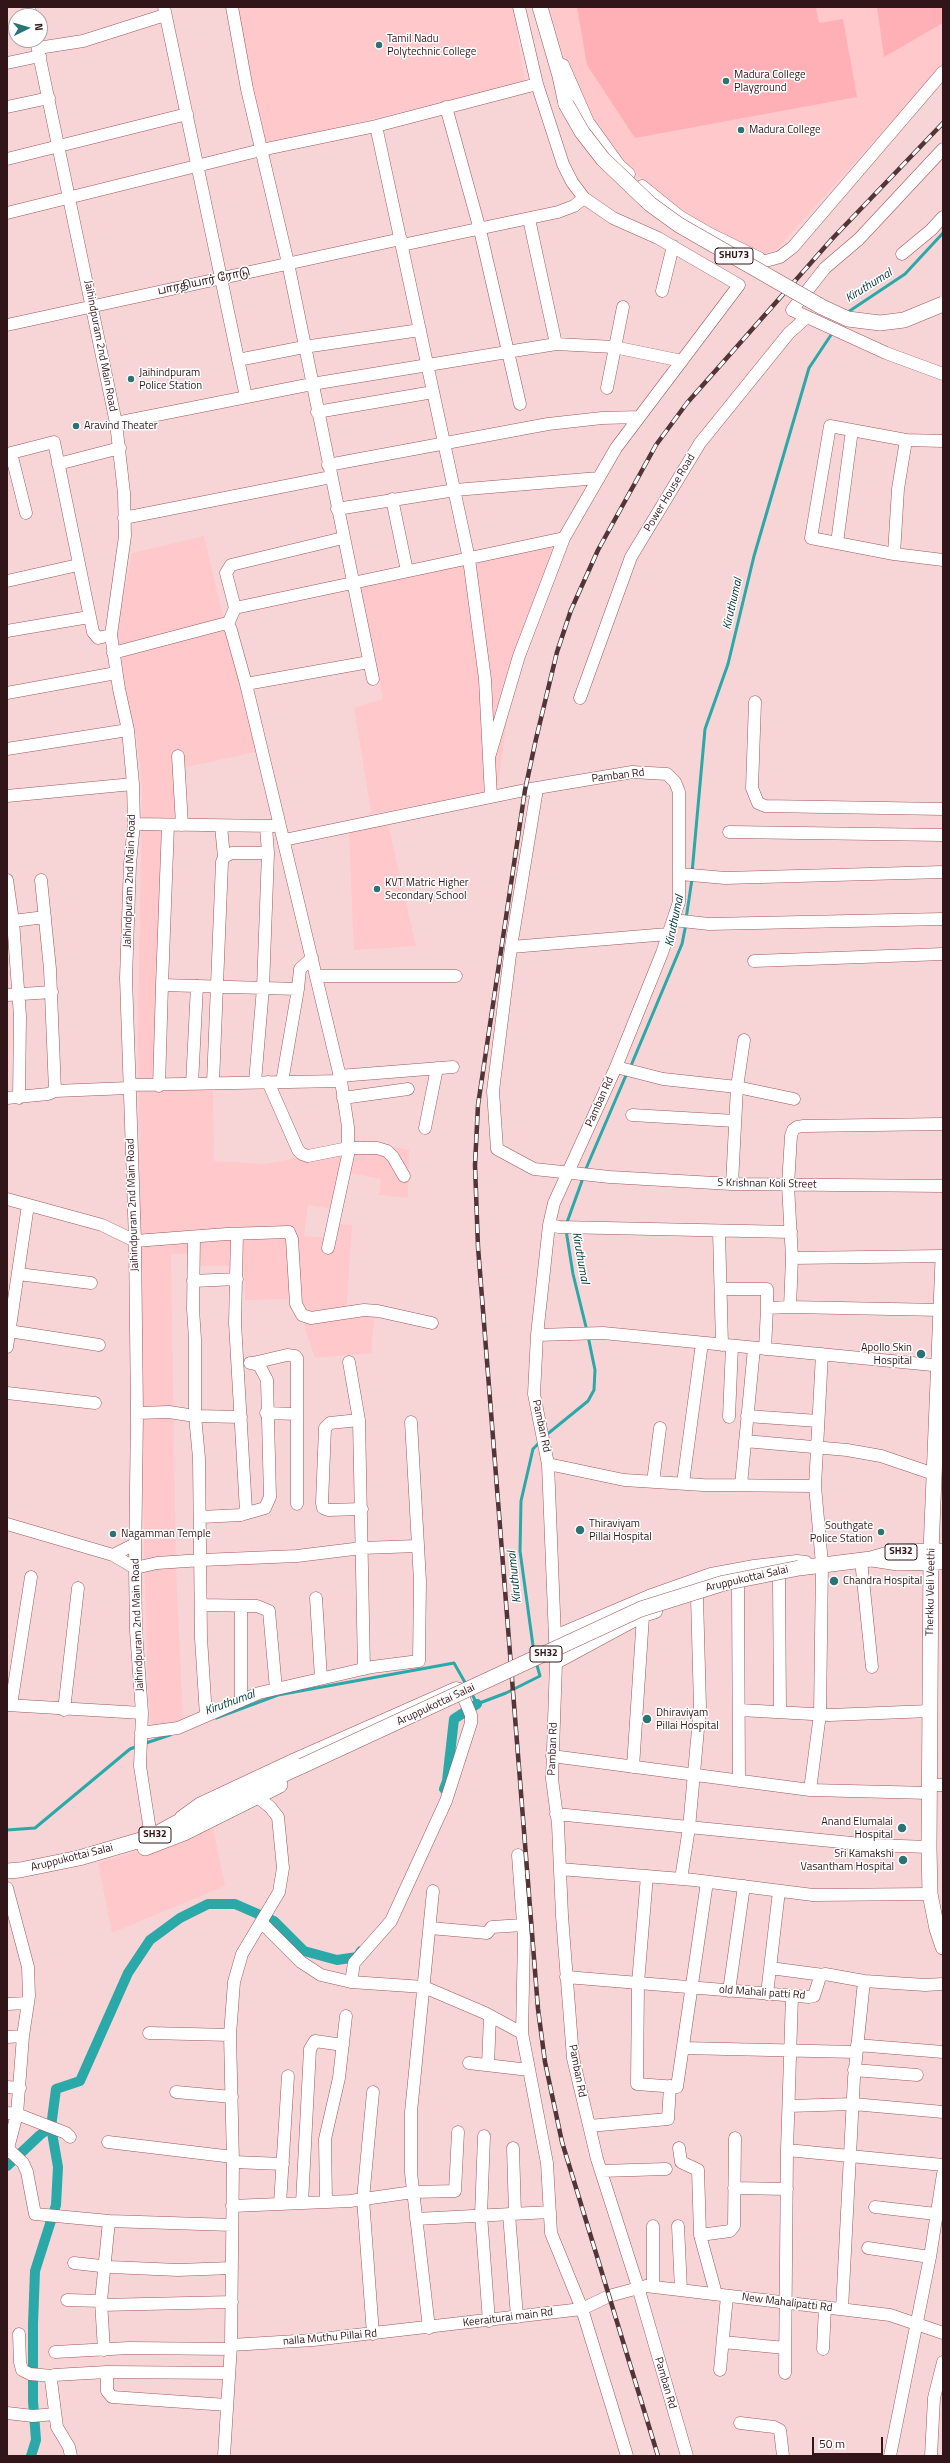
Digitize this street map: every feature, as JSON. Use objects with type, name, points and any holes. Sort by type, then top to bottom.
[{"type":"main road","name":"SHU73","points":[[529,7],[553,80],[582,132],[603,159],[650,204],[679,225],[822,307],[848,319],[864,323],[886,323],[904,320],[943,304]]},
{"type":"main road","name":"SHU73","points":[[540,7],[565,101]]},
{"type":"main road","name":"Therkku Veli Veethi","points":[[943,1260],[941,1366],[934,1474],[937,1557],[930,1711],[934,1788],[929,1847],[930,1894],[937,1929],[943,1946]]},
{"type":"main road","name":"Aruppukottai Salai","points":[[14,1870],[79,1858],[151,1837],[176,1823],[641,1609],[724,1583],[810,1566],[866,1560],[898,1563],[937,1557]]},
{"type":"main road","points":[[14,1870],[55,1870],[77,1867],[152,1847],[259,1798],[283,1784],[302,1766]]},
{"type":"street","points":[[232,7],[237,25],[247,89],[288,263],[337,510],[373,679]]},
{"type":"street","points":[[490,754],[519,656],[564,538],[616,448],[739,285],[673,246],[613,218],[584,198],[572,182],[563,164],[537,84],[519,7]]},
{"type":"street","points":[[545,7],[571,86],[588,122],[619,164],[653,197],[679,216],[710,234],[759,258],[762,262],[780,257],[793,247],[943,72]]},
{"type":"street","points":[[48,46],[84,41],[165,11],[246,397]]},
{"type":"street","points":[[7,63],[38,48]]},
{"type":"street","name":"Jaihindpuram 2nd Main Road","points":[[38,48],[120,448],[124,518],[123,552],[111,635],[116,673],[128,730],[133,784],[134,824],[130,864],[126,978],[135,1241],[137,1413],[135,1544],[136,1631],[142,1713],[140,1766],[151,1837]]},
{"type":"street","points":[[7,214],[261,150],[376,126],[537,84]]},
{"type":"street","points":[[7,107],[49,98]]},
{"type":"street","points":[[446,107],[480,230],[520,404]]},
{"type":"street","points":[[7,159],[187,114]]},
{"type":"street","points":[[376,126],[469,559],[485,679],[491,797]]},
{"type":"street","points":[[943,149],[859,239],[825,268],[792,310],[886,353],[943,374]]},
{"type":"street","name":"பாரதியார் ரோடு","points":[[7,325],[288,263],[401,242],[480,230],[529,219],[574,206],[584,198]]},
{"type":"street","points":[[902,254],[943,218]]},
{"type":"street","points":[[529,219],[556,344]]},
{"type":"street","points":[[662,291],[673,246]]},
{"type":"street","points":[[607,388],[623,306]]},
{"type":"street","name":"Power House Road","points":[[580,698],[636,551],[700,443],[789,333],[807,317]]},
{"type":"street","points":[[238,360],[304,347],[420,330]]},
{"type":"street","points":[[116,423],[312,384],[556,344],[614,347],[682,361]]},
{"type":"street","points":[[317,412],[433,392]]},
{"type":"street","points":[[124,518],[444,444],[548,424],[602,418],[639,417]]},
{"type":"street","points":[[943,441],[906,440],[830,426],[811,538],[894,554],[943,560]]},
{"type":"street","points":[[837,543],[852,430]]},
{"type":"street","points":[[894,554],[898,489],[906,440]]},
{"type":"street","points":[[26,513],[9,454],[54,442],[89,617],[95,637],[111,635]]},
{"type":"street","points":[[58,464],[120,448]]},
{"type":"street","points":[[337,510],[392,499],[455,490],[599,478]]},
{"type":"street","points":[[392,499],[407,572]]},
{"type":"street","points":[[228,624],[235,608],[226,573],[231,565],[343,538]]},
{"type":"street","points":[[235,608],[564,538]]},
{"type":"street","points":[[7,581],[78,565]]},
{"type":"street","points":[[7,631],[89,617]]},
{"type":"street","points":[[113,653],[223,624],[228,624]]},
{"type":"street","points":[[228,624],[232,630],[281,826],[340,1079],[348,1148],[328,1248]]},
{"type":"street","points":[[246,684],[369,662]]},
{"type":"street","points":[[7,693],[116,673]]},
{"type":"street","points":[[756,702],[752,788],[758,803],[765,806],[943,809]]},
{"type":"street","points":[[7,749],[128,730]]},
{"type":"street","points":[[178,756],[182,825]]},
{"type":"street","name":"Pamban Rd","points":[[284,840],[491,797],[632,772],[667,774],[675,782],[679,792],[683,874],[676,921],[668,934],[619,1068],[572,1172],[554,1203],[554,1226],[537,1335],[534,1394],[547,1458],[556,1663],[552,1779],[560,1869],[572,2058],[601,2171],[634,2289],[687,2456]]},
{"type":"street","points":[[7,796],[133,784]]},
{"type":"street","points":[[537,789],[510,948],[668,934]]},
{"type":"street","points":[[134,824],[281,826]]},
{"type":"street","points":[[159,1086],[168,825]]},
{"type":"street","points":[[213,1083],[224,857],[221,826]]},
{"type":"street","points":[[255,1082],[264,988],[268,853],[266,826]]},
{"type":"street","points":[[729,832],[943,835]]},
{"type":"street","points":[[224,857],[232,853],[268,853]]},
{"type":"street","points":[[683,874],[699,877],[943,872]]},
{"type":"street","points":[[7,880],[13,921],[13,1098],[48,1094],[55,1091],[129,1086],[340,1079],[453,1067]]},
{"type":"street","points":[[41,880],[52,992],[55,1091]]},
{"type":"street","points":[[13,921],[45,917]]},
{"type":"street","points":[[676,921],[694,923],[943,919]]},
{"type":"street","name":"S Krishnan Koli Street","points":[[510,948],[493,1091],[497,1149],[534,1169],[591,1175],[732,1184],[943,1186]]},
{"type":"street","points":[[754,961],[943,954]]},
{"type":"street","points":[[282,1082],[300,969],[312,958]]},
{"type":"street","points":[[316,976],[456,976]]},
{"type":"street","points":[[162,985],[298,989]]},
{"type":"street","points":[[192,1084],[197,986]]},
{"type":"street","points":[[13,995],[52,992]]},
{"type":"street","points":[[732,1184],[737,1088],[744,1040]]},
{"type":"street","points":[[425,1128],[437,1068]]},
{"type":"street","points":[[619,1068],[635,1074],[663,1080],[737,1088],[794,1099]]},
{"type":"street","points":[[268,1082],[298,1150],[302,1154],[308,1156],[348,1148],[377,1148],[387,1151],[404,1176]]},
{"type":"street","points":[[343,1098],[408,1090]]},
{"type":"street","points":[[632,1115],[735,1121]]},
{"type":"street","points":[[790,1307],[792,1258],[788,1185],[791,1136],[797,1127],[943,1124]]},
{"type":"street","points":[[7,1199],[102,1225],[135,1241],[289,1232],[292,1240],[296,1304],[299,1312],[305,1317],[311,1318],[364,1310],[378,1311],[432,1323]]},
{"type":"street","points":[[7,1347],[28,1205]]},
{"type":"street","points":[[554,1226],[791,1232]]},
{"type":"street","points":[[719,1231],[727,1345],[729,1418]]},
{"type":"street","points":[[237,1234],[236,1364],[241,1417],[242,1463],[247,1506],[244,1514]]},
{"type":"street","points":[[194,1237],[193,1281],[195,1416],[201,1517],[203,1689],[206,1716]]},
{"type":"street","points":[[792,1258],[943,1256]]},
{"type":"street","points":[[18,1274],[91,1283]]},
{"type":"street","points":[[193,1281],[237,1279]]},
{"type":"street","points":[[722,1289],[767,1289],[768,1308],[747,1416],[741,1485]]},
{"type":"street","points":[[768,1308],[790,1307],[941,1310]]},
{"type":"street","points":[[9,1331],[99,1345]]},
{"type":"street","points":[[537,1335],[595,1334],[760,1348],[941,1366]]},
{"type":"street","points":[[683,1484],[702,1343]]},
{"type":"street","points":[[810,1790],[820,1714],[810,1566],[822,1354]]},
{"type":"street","points":[[236,1364],[253,1363],[287,1355],[295,1356],[297,1362],[297,1504]]},
{"type":"street","points":[[349,1362],[359,1420],[362,1509],[364,1669]]},
{"type":"street","points":[[201,1517],[244,1514],[265,1508],[270,1497],[266,1413],[267,1380],[262,1368],[253,1363]]},
{"type":"street","points":[[7,1393],[95,1403]]},
{"type":"street","points":[[137,1413],[169,1412],[195,1416],[241,1417]]},
{"type":"street","points":[[266,1413],[297,1414]]},
{"type":"street","points":[[747,1416],[818,1421]]},
{"type":"street","points":[[359,1420],[330,1423],[325,1428],[322,1503],[323,1508],[328,1510],[362,1509]]},
{"type":"street","points":[[141,1733],[178,1728],[241,1701],[276,1689],[364,1669],[419,1661],[420,1581],[411,1422]]},
{"type":"street","points":[[653,1482],[660,1428]]},
{"type":"street","points":[[745,1441],[817,1447],[881,1456],[934,1474]]},
{"type":"street","points":[[547,1458],[624,1480],[683,1484],[815,1486]]},
{"type":"street","points":[[7,1524],[113,1555],[135,1568],[157,1563],[297,1556],[362,1548],[417,1546]]},
{"type":"street","points":[[113,1555],[135,1544]]},
{"type":"street","points":[[866,1560],[872,1667]]},
{"type":"street","points":[[555,1636],[649,1596],[712,1574],[754,1566],[797,1561],[810,1566]]},
{"type":"street","points":[[556,1663],[643,1616],[697,1597],[738,1586],[802,1572],[810,1566]]},
{"type":"street","points":[[31,1577],[9,1705],[64,1710],[142,1713]]},
{"type":"street","points":[[779,1578],[780,1712]]},
{"type":"street","points":[[738,1586],[740,1710],[738,1781]]},
{"type":"street","points":[[64,1710],[78,1588]]},
{"type":"street","points":[[681,1879],[695,1776],[700,1707],[697,1597]]},
{"type":"street","points":[[316,1598],[321,1678]]},
{"type":"street","points":[[202,1605],[265,1608],[269,1611],[276,1689]]},
{"type":"street","points":[[241,1606],[241,1701]]},
{"type":"street","points":[[633,1767],[643,1616]]},
{"type":"street","points":[[176,1823],[182,1815],[199,1804],[456,1688],[461,1690],[471,1715],[471,1722],[446,1801],[391,1921],[354,1963],[351,1982]]},
{"type":"street","points":[[740,1710],[820,1714],[930,1711]]},
{"type":"street","points":[[552,1756],[810,1790],[934,1788]]},
{"type":"street","points":[[224,2456],[231,2347],[232,2302],[233,2160],[230,2035],[234,1982],[242,1954],[279,1892],[283,1868],[278,1817],[270,1807],[259,1798]]},
{"type":"street","points":[[556,1814],[872,1845],[929,1847]]},
{"type":"street","points":[[518,1856],[523,1925],[522,2033],[547,2163],[552,2233],[585,2308],[627,2456]]},
{"type":"street","points":[[560,1869],[681,1879],[813,1895],[930,1894]]},
{"type":"street","points":[[647,1876],[638,1983],[637,2084],[677,2087],[707,1882]]},
{"type":"street","points":[[729,1991],[744,1886]]},
{"type":"street","points":[[7,1888],[28,1967],[28,2003],[23,2036],[20,2088],[12,2114],[10,2152],[23,2163],[29,2180],[34,2213],[109,2221],[232,2225]]},
{"type":"street","points":[[429,2328],[413,2192],[412,2112],[433,1891]]},
{"type":"street","points":[[767,1994],[779,1891]]},
{"type":"street","points":[[262,1922],[312,1970],[351,1982],[424,1987],[490,2016],[522,2033]]},
{"type":"street","points":[[430,1928],[487,1933],[492,1927],[523,1925]]},
{"type":"street","points":[[770,1968],[864,1980],[925,1985],[943,1984]]},
{"type":"street","name":"old Mahali patti Rd","points":[[566,1977],[792,1996],[814,1996],[823,1975]]},
{"type":"street","points":[[842,2309],[851,2155],[854,2070],[864,1980]]},
{"type":"street","points":[[785,2373],[787,2150],[792,1996]]},
{"type":"street","points":[[7,2004],[28,2003]]},
{"type":"street","points":[[326,2202],[325,2139],[339,2078],[346,2016]]},
{"type":"street","points":[[488,2065],[490,2016]]},
{"type":"street","points":[[149,2033],[230,2035]]},
{"type":"street","points":[[7,2037],[23,2036]]},
{"type":"street","points":[[302,2203],[310,2049],[315,2041],[343,2045]]},
{"type":"street","points":[[683,2048],[790,2051],[857,2048],[943,2052]]},
{"type":"street","points":[[469,2063],[529,2070]]},
{"type":"street","points":[[854,2070],[917,2075]]},
{"type":"street","points":[[280,2204],[288,2076]]},
{"type":"street","points":[[589,2126],[668,2119],[670,2086]]},
{"type":"street","points":[[7,2087],[20,2088]]},
{"type":"street","points":[[176,2092],[232,2097]]},
{"type":"street","points":[[373,2092],[363,2199],[373,2334]]},
{"type":"street","points":[[789,2106],[853,2104],[943,2112]]},
{"type":"street","points":[[12,2114],[66,2134],[70,2137]]},
{"type":"street","points":[[232,2206],[326,2202],[363,2199],[413,2192],[455,2191],[458,2132]]},
{"type":"street","points":[[484,2136],[482,2215],[489,2321]]},
{"type":"street","points":[[700,2235],[733,2228],[735,2138]]},
{"type":"street","points":[[108,2142],[233,2160],[283,2164]]},
{"type":"street","points":[[513,2148],[512,2214],[517,2317]]},
{"type":"street","points":[[679,2148],[681,2162],[698,2170],[700,2235],[721,2295],[722,2342],[720,2370]]},
{"type":"street","points":[[787,2150],[943,2165]]},
{"type":"street","points":[[601,2171],[666,2169]]},
{"type":"street","points":[[890,2456],[930,2257],[943,2174]]},
{"type":"street","points":[[734,2188],[787,2189]]},
{"type":"street","points":[[875,2207],[936,2214]]},
{"type":"street","points":[[416,2219],[550,2212]]},
{"type":"street","points":[[104,2350],[101,2303],[109,2221]]},
{"type":"street","points":[[652,2287],[653,2226]]},
{"type":"street","points":[[678,2226],[681,2290]]},
{"type":"street","points":[[868,2248],[930,2257]]},
{"type":"street","points":[[74,2263],[178,2270],[232,2268]]},
{"type":"street","name":"New Mahalipatti Rd","points":[[585,2308],[609,2296],[634,2289],[652,2287],[890,2315],[943,2333]]},
{"type":"street","points":[[67,2300],[101,2303],[232,2302]]},
{"type":"street","points":[[823,2349],[825,2307]]},
{"type":"street","name":"Keeraiturai main Rd","points":[[429,2328],[585,2308]]},
{"type":"street","name":"nalla Muthu Pillai Rd","points":[[55,2352],[231,2347],[429,2328]]},
{"type":"street","points":[[19,2334],[20,2367],[41,2375],[107,2372],[229,2373]]},
{"type":"street","points":[[722,2342],[785,2348]]},
{"type":"street","points":[[931,2456],[934,2398],[943,2362]]},
{"type":"street","points":[[107,2372],[107,2391],[112,2397],[227,2405]]},
{"type":"street","points":[[41,2375],[44,2415]]},
{"type":"street","points":[[7,2413],[44,2415],[57,2427],[69,2448],[70,2456]]},
{"type":"street","points":[[740,2423],[774,2427],[780,2430],[783,2456]]},
{"type":"shaded area","name":"Tamil Nadu Polytechnic College","points":[[231,7],[513,7],[525,82],[261,146]]},
{"type":"shaded area","name":"Madura College","points":[[549,7],[943,7],[943,64],[777,249],[765,254],[754,253],[672,204],[625,165],[604,140],[568,71]]},
{"type":"shaded area","name":"Madura College Playground","points":[[577,7],[816,7],[819,23],[843,19],[857,97],[635,138],[587,65]]},
{"type":"shaded area","points":[[877,7],[943,7],[943,23],[884,57]]},
{"type":"shaded area","points":[[204,536],[256,752],[177,769],[179,823],[166,822],[161,1091],[213,1090],[214,1161],[265,1164],[374,1143],[409,1150],[408,1198],[379,1195],[381,1179],[350,1173],[340,1210],[308,1205],[304,1236],[338,1239],[339,1224],[352,1225],[347,1305],[372,1306],[374,1320],[371,1353],[315,1358],[305,1329],[301,1299],[245,1300],[244,1266],[199,1266],[198,1253],[171,1254],[176,1567],[183,1720],[156,1727],[151,1725],[148,1693],[144,1553],[138,1019],[142,788],[137,739],[123,677],[118,637],[119,620],[132,553]]},
{"type":"shaded area","points":[[562,544],[568,548],[519,670],[509,707],[497,790],[368,815],[371,812],[354,708],[383,699],[360,587]]},
{"type":"shaded area","name":"KVT Matric Higher Secondary School","points":[[388,823],[416,946],[354,950],[349,832]]},
{"type":"shaded area","points":[[213,1828],[225,1886],[112,1933],[98,1863]]},
{"type":"waterway","name":"Kiruthumal","points":[[845,314],[905,274],[943,233]]},
{"type":"waterway","name":"Kiruthumal","points":[[692,873],[705,729],[728,664],[754,556],[809,368],[833,332]]},
{"type":"waterway","name":"Kiruthumal","points":[[686,919],[692,879]]},
{"type":"waterway","name":"Kiruthumal","points":[[630,1068],[682,944],[686,924]]},
{"type":"waterway","name":"Kiruthumal","points":[[585,1171],[627,1073]]},
{"type":"waterway","name":"Kiruthumal","points":[[566,1225],[583,1178]]},
{"type":"waterway","name":"Kiruthumal","points":[[566,1230],[573,1274],[587,1331]]},
{"type":"waterway","name":"Kiruthumal","points":[[545,1436],[588,1401],[594,1390],[595,1370],[588,1336]]},
{"type":"waterway","name":"Kiruthumal","points":[[534,1653],[520,1551],[521,1501],[533,1449],[540,1442]]},
{"type":"waterway","name":"Kiruthumal","points":[[471,1692],[477,1704],[506,1693],[540,1676],[536,1662]]},
{"type":"waterway","name":"Kiruthumal","points":[[216,1718],[278,1695],[454,1663],[467,1686]]},
{"type":"waterway","points":[[444,1789],[447,1781],[454,1719],[477,1704]]},
{"type":"waterway","name":"Kiruthumal","points":[[143,1744],[170,1735]]},
{"type":"waterway","name":"Kiruthumal","points":[[7,1830],[35,1828],[130,1749],[138,1746]]},
{"type":"waterway","points":[[7,2166],[40,2135],[51,2127],[56,2089],[80,2081],[128,1973],[150,1940],[180,1918],[208,1904],[235,1904],[274,1921],[304,1951],[337,1960],[357,1957],[361,1951]]},
{"type":"waterway","points":[[31,2456],[36,2440],[33,2401],[35,2271],[56,2205],[58,2167],[51,2127]]},
{"type":"railway","points":[[658,2456],[562,2142],[545,2062],[538,2009],[478,1247],[475,1165],[478,1105],[525,790],[536,739],[557,652],[571,610],[598,550],[656,445],[687,403],[832,239],[943,123]]},
{"type":"place","name":"Tamil Nadu Polytechnic College","points":[[379,45]]},
{"type":"place","name":"Madura College Playground","points":[[726,81]]},
{"type":"place","name":"Madura College","points":[[741,130]]},
{"type":"place","name":"Jaihindpuram Police Station","points":[[131,379]]},
{"type":"place","name":"Aravind Theater","points":[[76,426]]},
{"type":"place","name":"KVT Matric Higher Secondary School","points":[[377,889]]},
{"type":"place","name":"Apollo Skin Hospital","points":[[921,1354]]},
{"type":"place","name":"Thiraviyam Pillai Hospital","points":[[580,1530]]},
{"type":"place","name":"Southgate Police Station","points":[[881,1532]]},
{"type":"place","name":"Nagamman Temple","points":[[113,1534]]},
{"type":"place","name":"Chandra Hospital","points":[[834,1581]]},
{"type":"place","name":"Dhiraviyam Pillai Hospital","points":[[647,1719]]},
{"type":"place","name":"Anand Elumalai Hospital","points":[[902,1828]]},
{"type":"place","name":"Sri Kamakshi Vasantham Hospital","points":[[903,1860]]}]
